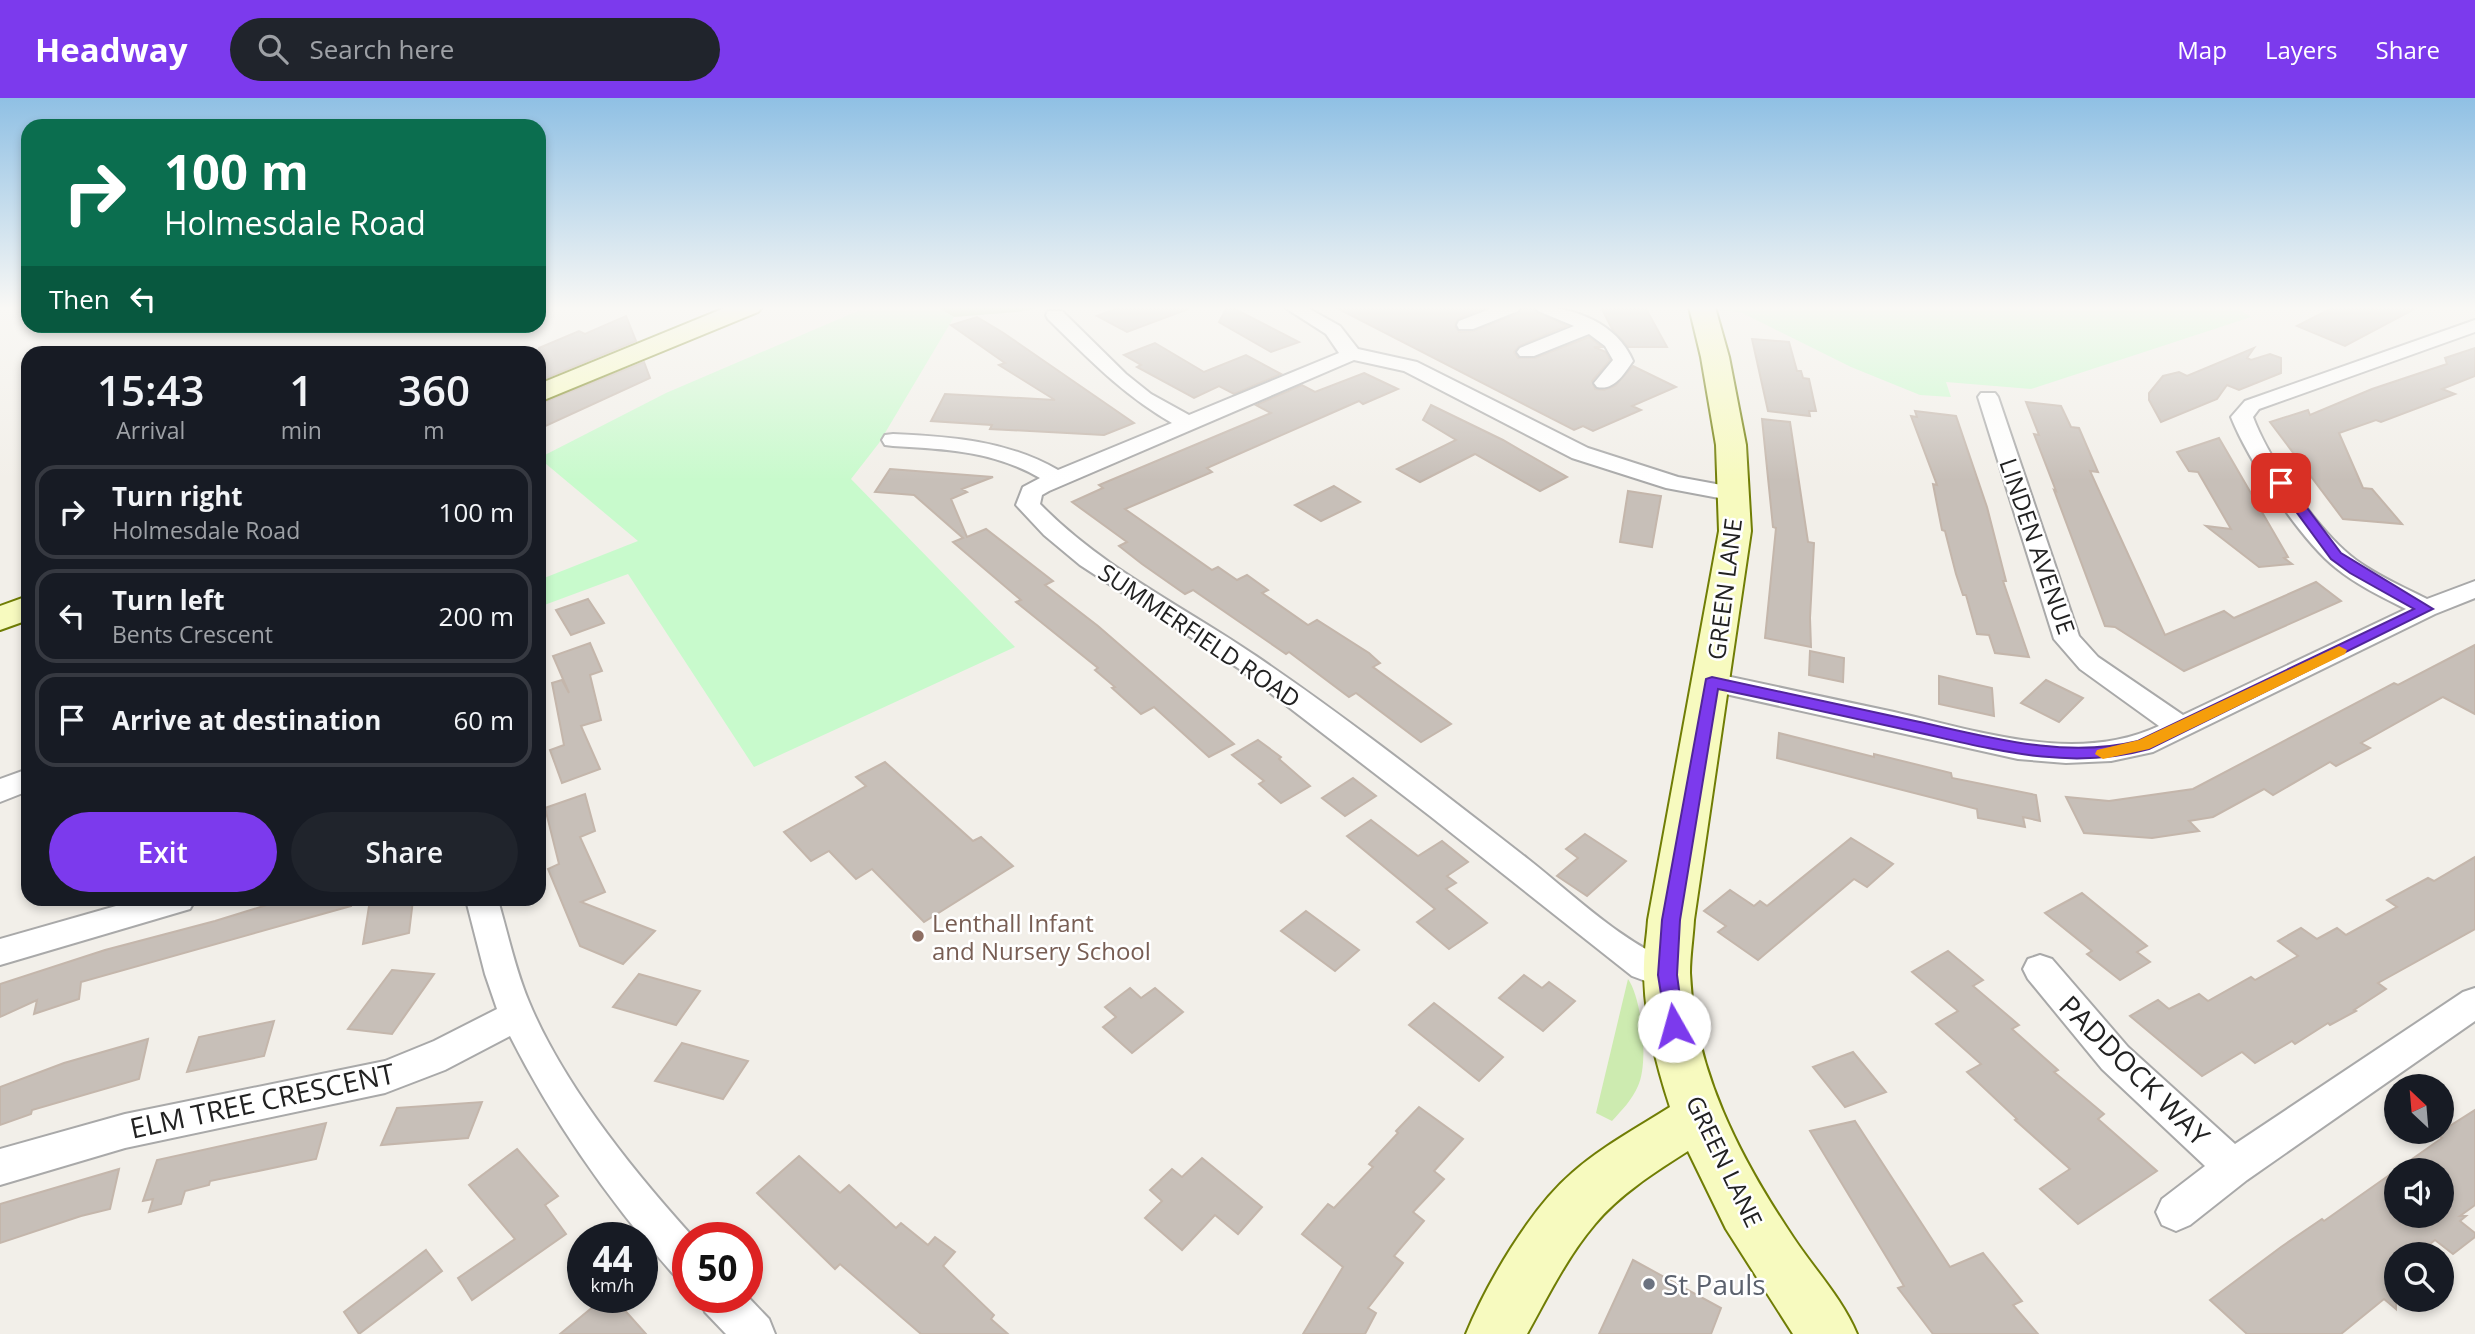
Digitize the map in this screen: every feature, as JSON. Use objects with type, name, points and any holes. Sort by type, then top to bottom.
[{"type":"main road","points":[[546,391],[610,365]]},
{"type":"main road","name":"GREEN LANE","points":[[1716,365],[1731,444],[1735,531],[1671,920],[1667,975],[1683,1067],[1699,1117],[1737,1198],[1797,1293],[1828,1334]]},
{"type":"main road","points":[[0,619],[21,610]]},
{"type":"main road","points":[[1495,1334],[1563,1222],[1589,1191],[1619,1167],[1699,1117]]},
{"type":"street","points":[[1105,365],[1144,398],[1189,424]]},
{"type":"street","name":"SUMMERFIELD ROAD","points":[[1327,365],[1056,479],[1031,492],[1028,505],[1088,561],[1247,662],[1441,808],[1599,933],[1644,965],[1667,975]]},
{"type":"street","points":[[1403,365],[1423,371],[1580,453],[1674,483],[1735,494]]},
{"type":"street","points":[[1604,383],[1621,365]]},
{"type":"street","points":[[2366,365],[2252,405],[2245,410],[2242,417],[2253,443],[2336,556],[2355,570],[2426,609]]},
{"type":"street","name":"LINDEN AVENUE","points":[[1988,397],[2067,639],[2089,663],[2180,727]]},
{"type":"street","points":[[893,440],[914,450],[972,444],[993,449],[1031,462],[1056,479]]},
{"type":"street","points":[[1712,682],[2018,749],[2069,755],[2110,753],[2143,745],[2426,609],[2475,589]]},
{"type":"street","points":[[0,791],[21,782]]},
{"type":"street","points":[[0,952],[158,906]]},
{"type":"street","points":[[484,906],[517,1014],[559,1090],[640,1207],[672,1243]]},
{"type":"street","name":"PADDOCK WAY","points":[[2040,969],[2115,1058],[2233,1167]]},
{"type":"street","points":[[2176,1212],[2233,1167],[2475,1002]]},
{"type":"street","name":"ELM TREE CRESCENT","points":[[0,1167],[127,1128],[354,1086],[402,1071],[450,1051],[517,1014]]},
{"type":"street","points":[[735,1313],[754,1334]]},
{"type":"green space","points":[[732,365],[926,365],[879,443],[851,479],[1015,647],[754,767],[628,574],[546,604],[546,577],[638,541],[546,464],[546,454],[666,393]]},
{"type":"green space","points":[[1846,365],[2105,365],[2031,389],[1946,382],[1951,397],[1920,395]]},
{"type":"green space","points":[[1628,979],[1640,1016],[1643,1062],[1636,1091],[1612,1121],[1596,1113]]},
{"type":"building","points":[[546,365],[579,365],[546,378]]},
{"type":"building","points":[[637,365],[645,365],[650,378],[546,426],[546,401]]},
{"type":"building","points":[[999,365],[1049,365],[1134,423],[1104,435],[990,429],[992,425],[931,421],[945,394],[1055,400]]},
{"type":"building","points":[[1192,365],[1204,372],[1222,365],[1264,365],[1281,374],[1234,394],[1219,386],[1194,398],[1137,367]]},
{"type":"building","points":[[1447,365],[1606,365],[1592,381],[1595,389],[1604,390],[1615,386],[1633,366],[1676,387],[1632,406],[1641,410],[1593,431],[1583,426],[1574,430]]},
{"type":"building","points":[[1758,365],[1795,365],[1803,378],[1809,379],[1816,411],[1809,411],[1810,416],[1768,411]]},
{"type":"building","points":[[2214,365],[2281,365],[2281,373],[2239,390],[2227,385],[2217,399],[2161,422],[2149,400],[2149,393],[2163,376],[2179,372],[2187,376]]},
{"type":"building","points":[[2445,365],[2475,365],[2475,376],[2442,389],[2455,394],[2381,422],[2376,420],[2339,433],[2363,488],[2372,489],[2402,524],[2343,519],[2270,422],[2308,410],[2310,415],[2372,389]]},
{"type":"building","points":[[1364,373],[1398,389],[1363,404],[1359,401],[1207,468],[1212,472],[1125,509],[1212,570],[1218,567],[1237,580],[1247,575],[1268,590],[1262,593],[1308,625],[1317,620],[1369,653],[1380,663],[1373,667],[1451,724],[1421,742],[1356,693],[1349,697],[1289,652],[1286,654],[1193,590],[1185,594],[1119,546],[1127,542],[1072,502],[1103,488],[1099,485],[1271,413],[1256,405],[1302,385],[1315,392]]},
{"type":"building","points":[[2026,402],[2061,406],[2071,427],[2079,428],[2098,472],[2090,471],[2165,635],[2224,611],[2234,618],[2316,582],[2341,601],[2184,671],[2115,627],[2105,626],[2034,434],[2039,435]]},
{"type":"building","points":[[1431,405],[1503,440],[1567,477],[1540,491],[1475,454],[1420,482],[1397,469],[1456,440],[1423,420]]},
{"type":"building","points":[[1915,411],[1956,416],[1987,507],[2006,581],[2003,581],[2029,657],[1995,653],[1989,635],[1977,634],[1966,595],[1963,595],[1956,574],[1945,531],[1942,530],[1933,484],[1937,485],[1911,416],[1917,417]]},
{"type":"building","points":[[1762,419],[1790,422],[1808,542],[1814,543],[1811,647],[1765,638],[1776,528],[1773,527]]},
{"type":"building","points":[[2219,438],[2288,557],[2284,558],[2292,564],[2259,567],[2206,526],[2231,529],[2198,472],[2189,471],[2177,452]]},
{"type":"building","points":[[890,469],[993,477],[962,489],[967,492],[951,499],[967,537],[986,529],[1053,581],[1045,585],[1098,626],[1234,744],[1209,757],[1154,707],[1141,714],[1095,670],[1098,668],[1016,602],[1021,600],[953,542],[963,538],[914,495],[875,492]]},
{"type":"building","points":[[1334,486],[1360,502],[1321,521],[1295,505]]},
{"type":"building","points":[[1628,491],[1661,496],[1652,547],[1620,542]]},
{"type":"building","points":[[588,599],[604,623],[571,635],[556,610]]},
{"type":"building","points":[[590,643],[602,671],[590,675],[601,720],[581,726],[600,769],[562,783],[550,750],[564,745],[552,683],[562,680],[569,693],[553,656]]},
{"type":"building","points":[[2475,645],[2475,714],[2443,697],[2361,743],[2370,748],[2336,766],[2330,762],[2273,795],[2264,789],[2213,817],[2189,821],[2199,831],[2152,838],[2084,833],[2066,797],[2109,801],[2193,789],[2394,683],[2398,685]]},
{"type":"building","points":[[1810,651],[1844,658],[1843,682],[1809,675]]},
{"type":"building","points":[[1939,676],[1992,688],[1994,716],[1939,704]]},
{"type":"building","points":[[2046,680],[2083,698],[2059,722],[2021,703]]},
{"type":"building","points":[[1779,733],[1951,773],[1952,778],[2036,795],[2040,821],[2023,817],[2025,827],[1978,818],[1977,809],[1777,758]]},
{"type":"building","points":[[1258,740],[1281,757],[1279,759],[1310,786],[1281,803],[1259,784],[1264,781],[1232,755]]},
{"type":"building","points":[[885,762],[973,841],[981,837],[1013,866],[924,922],[872,869],[856,879],[829,851],[811,861],[784,832],[866,786],[856,777]]},
{"type":"building","points":[[1353,778],[1376,796],[1345,816],[1322,798]]},
{"type":"building","points":[[585,794],[595,831],[580,837],[605,892],[581,902],[655,931],[623,964],[580,946],[548,869],[559,864],[546,808]]},
{"type":"building","points":[[1371,820],[1418,856],[1442,841],[1468,862],[1447,876],[1456,883],[1446,889],[1487,923],[1449,949],[1417,922],[1435,909],[1347,836]]},
{"type":"building","points":[[1585,834],[1626,861],[1587,896],[1557,876],[1578,858],[1566,849]]},
{"type":"building","points":[[1851,838],[1893,864],[1867,887],[1854,879],[1758,960],[1718,932],[1726,926],[1704,911],[1730,890],[1754,906],[1760,901],[1767,906]]},
{"type":"building","points":[[2475,857],[2475,929],[2378,983],[2386,989],[2354,1010],[2356,1011],[2330,1025],[2328,1023],[2295,1044],[2292,1041],[2255,1063],[2242,1052],[2202,1076],[2130,1016],[2158,1000],[2169,1009],[2199,994],[2208,1001],[2251,977],[2255,980],[2298,956],[2278,941],[2301,928],[2317,939],[2337,928],[2346,935],[2397,907],[2387,900],[2428,878],[2434,881]]},
{"type":"building","points":[[2082,893],[2147,946],[2137,952],[2150,962],[2120,980],[2087,954],[2092,951],[2045,913]]},
{"type":"building","points":[[264,906],[351,906],[81,982],[79,999],[34,1014],[37,1000],[0,1017],[0,984],[105,950]]},
{"type":"building","points":[[369,906],[412,906],[409,933],[363,944]]},
{"type":"building","points":[[1306,911],[1359,950],[1335,971],[1281,931]]},
{"type":"building","points":[[1948,951],[1983,980],[1973,986],[2019,1025],[2012,1029],[2058,1070],[2054,1072],[2104,1114],[2098,1119],[2157,1171],[2078,1224],[2040,1189],[2070,1169],[1967,1072],[1981,1064],[1936,1024],[1958,1011],[1912,972]]},
{"type":"building","points":[[392,970],[434,974],[392,1034],[348,1029]]},
{"type":"building","points":[[639,974],[700,991],[676,1025],[613,1007]]},
{"type":"building","points":[[1524,975],[1542,988],[1549,982],[1575,1001],[1543,1031],[1499,998]]},
{"type":"building","points":[[1130,988],[1141,998],[1155,988],[1183,1012],[1132,1053],[1103,1027],[1116,1017],[1105,1007]]},
{"type":"building","points":[[1434,1003],[1503,1057],[1479,1081],[1409,1025]]},
{"type":"building","points":[[274,1021],[264,1056],[187,1072],[199,1037]]},
{"type":"building","points":[[148,1039],[139,1079],[32,1110],[31,1114],[0,1125],[0,1087],[64,1063]]},
{"type":"building","points":[[682,1043],[748,1061],[723,1099],[655,1081]]},
{"type":"building","points":[[1853,1052],[1886,1092],[1845,1107],[1813,1067]]},
{"type":"building","points":[[482,1102],[468,1138],[381,1145],[397,1108]]},
{"type":"building","points":[[1419,1107],[1463,1139],[1434,1171],[1444,1179],[1413,1212],[1424,1221],[1394,1256],[1403,1263],[1368,1308],[1376,1313],[1365,1334],[1303,1334],[1343,1267],[1302,1234],[1328,1204],[1334,1208],[1373,1167],[1369,1164]]},
{"type":"building","points":[[2475,1110],[2475,1205],[2460,1216],[2466,1216],[2460,1221],[2475,1233],[2475,1237],[2454,1253],[2454,1242],[2384,1242],[2384,1299],[2341,1334],[2247,1334],[2210,1300],[2281,1247],[2384,1179],[2384,1228],[2454,1228],[2454,1158],[2414,1158],[2433,1144],[2454,1144],[2454,1123]]},
{"type":"building","points":[[1855,1121],[1950,1267],[1983,1253],[2022,1301],[2013,1305],[2038,1334],[1933,1334],[1898,1288],[1904,1286],[1810,1131]]},
{"type":"building","points":[[326,1123],[316,1159],[210,1181],[209,1185],[185,1191],[181,1204],[149,1212],[153,1199],[143,1201],[157,1160]]},
{"type":"building","points":[[517,1149],[558,1196],[545,1205],[566,1234],[472,1300],[458,1278],[515,1239],[469,1185]]},
{"type":"building","points":[[799,1156],[840,1193],[849,1185],[896,1228],[901,1223],[928,1245],[935,1237],[955,1252],[943,1266],[994,1315],[991,1319],[1008,1334],[921,1334],[840,1264],[835,1269],[757,1193]]},
{"type":"building","points":[[1202,1158],[1262,1207],[1238,1234],[1215,1215],[1182,1250],[1145,1218],[1162,1201],[1150,1190],[1172,1169],[1182,1177]]},
{"type":"building","points":[[119,1169],[110,1209],[0,1243],[0,1204]]},
{"type":"building","points":[[426,1250],[442,1271],[359,1334],[344,1312]]},
{"type":"building","name":"St Pauls","points":[[1633,1260],[1721,1308],[1711,1334],[1599,1334]]},
{"type":"building","points":[[586,1313],[627,1313],[646,1334],[560,1334]]},
{"type":"slow traffic","points":[[2103,754],[2143,745],[2339,650]]},
{"type":"place","name":"Lenthall Infant and Nursery School","points":[[918,936]]},
{"type":"place","name":"St Pauls","points":[[1649,1284]]},
{"type":"route","points":[[1674,1026],[1667,975],[1671,920],[1712,682],[2018,749],[2069,755],[2110,753],[2143,745],[2426,609],[2355,570],[2336,556],[2281,483]]}]
